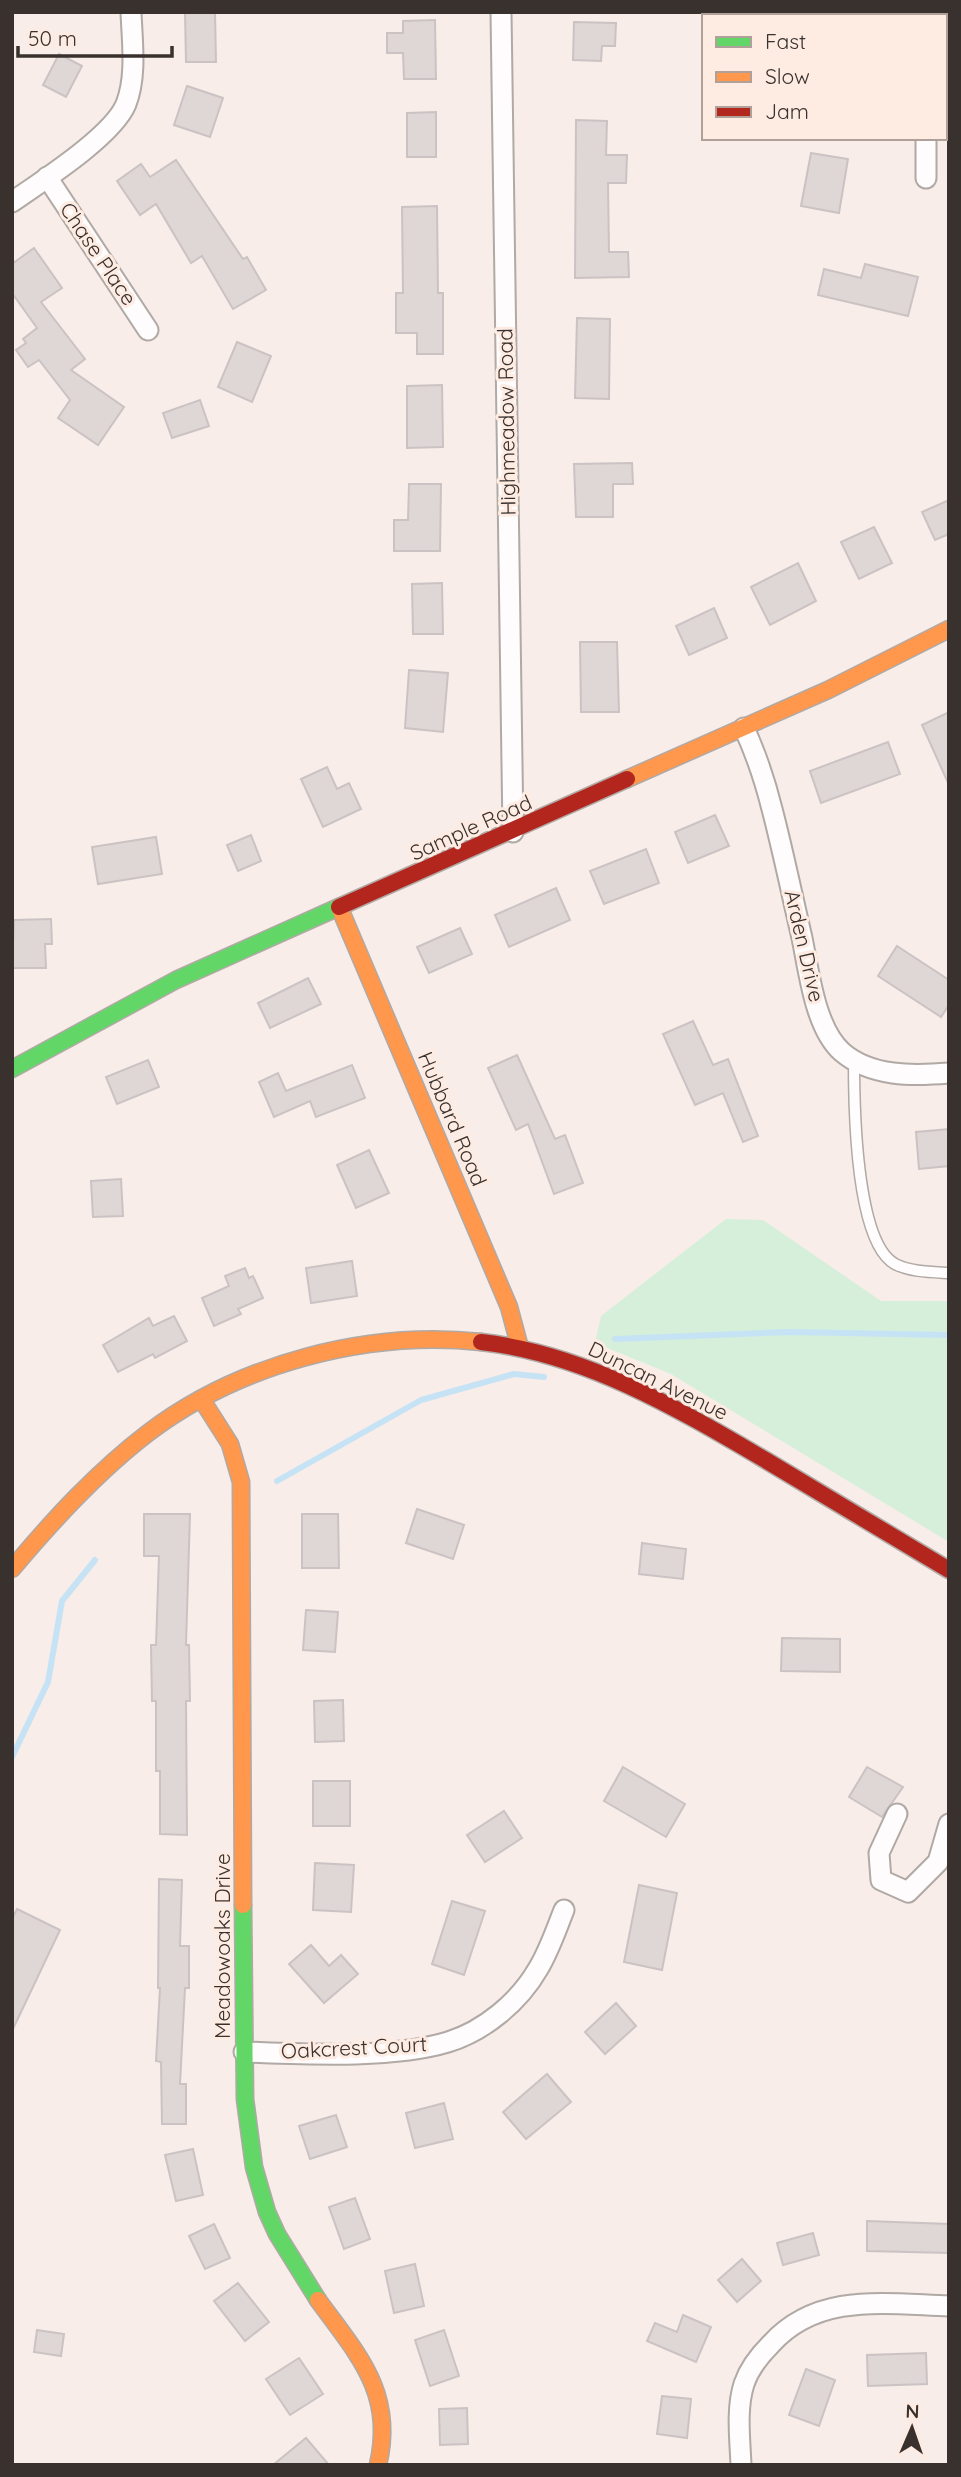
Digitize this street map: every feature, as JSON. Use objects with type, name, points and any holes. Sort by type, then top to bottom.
[{"type":"street","points":[[12,202],[106,130],[126,103],[132,56],[131,12]]},
{"type":"street","name":"Highmeadow Road","points":[[501,12],[513,832]]},
{"type":"street","points":[[926,140],[926,178]]},
{"type":"street","name":"Chase Place","points":[[47,177],[148,330]]},
{"type":"street","name":"Sample Road","points":[[12,1069],[176,980],[828,690],[949,629]]},
{"type":"street","name":"Arden Drive","points":[[744,728],[772,809],[816,1002],[831,1039],[840,1051],[854,1060],[883,1072],[949,1073]]},
{"type":"street","name":"Hubbard Road","points":[[340,909],[509,1307],[520,1348]]},
{"type":"street","name":"Duncan Avenue","points":[[12,1569],[65,1510],[116,1461],[170,1418],[202,1400],[260,1372],[313,1355],[351,1347],[429,1341],[477,1342],[520,1348],[588,1368],[649,1396],[727,1438],[949,1570]]},
{"type":"street","name":"Meadowoaks Drive","points":[[202,1400],[230,1444],[241,1482],[244,2052],[245,2109],[253,2173],[277,2234],[293,2263],[368,2370],[383,2415],[384,2436],[378,2465]]},
{"type":"street","points":[[897,1814],[879,1853],[881,1880],[908,1892],[937,1862],[949,1824]]},
{"type":"street","name":"Oakcrest Court","points":[[244,2052],[396,2051],[449,2042],[502,2012],[537,1971],[564,1910]]},
{"type":"street","points":[[741,2465],[741,2399],[744,2383],[765,2349],[792,2324],[810,2315],[845,2305],[949,2306]]},
{"type":"lane","points":[[854,1060],[859,1167],[876,1240],[894,1263],[920,1271],[949,1272]]},
{"type":"green space","points":[[726,1219],[763,1220],[881,1301],[949,1301],[949,1542],[671,1374],[595,1343],[601,1316]]},
{"type":"building","points":[[185,12],[215,12],[216,62],[186,62]]},
{"type":"building","points":[[435,20],[436,79],[404,79],[403,53],[387,53],[387,33],[403,33],[403,21]]},
{"type":"building","points":[[574,22],[616,23],[615,46],[602,46],[601,61],[573,60]]},
{"type":"building","points":[[59,54],[82,66],[66,97],[43,85]]},
{"type":"building","points":[[187,86],[223,98],[210,137],[174,125]]},
{"type":"building","points":[[436,112],[436,157],[407,157],[407,113]]},
{"type":"building","points":[[576,120],[607,121],[606,155],[627,155],[626,183],[608,183],[609,252],[628,252],[629,277],[575,278]]},
{"type":"building","points":[[811,153],[848,159],[839,213],[801,206]]},
{"type":"building","points":[[176,160],[243,259],[247,257],[266,290],[233,309],[202,256],[191,263],[156,204],[140,215],[117,181],[141,164],[150,177]]},
{"type":"building","points":[[437,206],[438,293],[443,293],[443,354],[417,354],[417,333],[396,333],[396,293],[403,293],[402,207]]},
{"type":"building","points":[[34,248],[62,288],[41,302],[85,359],[71,370],[124,407],[98,445],[58,418],[70,400],[39,360],[28,367],[16,350],[26,343],[23,339],[37,328],[12,293],[12,264]]},
{"type":"building","points":[[865,264],[918,277],[908,316],[818,295],[824,269],[861,278]]},
{"type":"building","points":[[577,318],[610,319],[609,399],[575,398]]},
{"type":"building","points":[[237,342],[271,356],[252,402],[218,387]]},
{"type":"building","points":[[442,385],[443,447],[407,448],[407,386]]},
{"type":"building","points":[[200,400],[209,426],[172,438],[163,413]]},
{"type":"building","points":[[632,463],[633,484],[613,484],[613,517],[576,517],[574,464]]},
{"type":"building","points":[[409,484],[441,484],[440,551],[394,551],[394,520],[408,520]]},
{"type":"building","points":[[949,500],[949,534],[935,540],[922,512]]},
{"type":"building","points":[[874,527],[892,563],[859,579],[841,542]]},
{"type":"building","points":[[798,563],[816,601],[770,625],[751,587]]},
{"type":"building","points":[[442,583],[443,634],[413,634],[412,584]]},
{"type":"building","points":[[714,608],[727,638],[689,655],[676,626]]},
{"type":"building","points":[[580,642],[617,642],[619,712],[581,712]]},
{"type":"building","points":[[409,670],[448,673],[443,732],[405,728]]},
{"type":"building","points":[[949,712],[949,785],[922,725]]},
{"type":"building","points":[[888,742],[900,774],[821,803],[810,771]]},
{"type":"building","points":[[327,767],[337,789],[349,783],[361,809],[323,827],[301,779]]},
{"type":"building","points":[[715,815],[729,846],[688,863],[675,832]]},
{"type":"building","points":[[251,835],[261,861],[238,871],[227,845]]},
{"type":"building","points":[[156,837],[162,874],[98,884],[92,847]]},
{"type":"building","points":[[646,849],[659,883],[604,904],[590,871]]},
{"type":"building","points":[[556,888],[570,920],[509,947],[495,915]]},
{"type":"building","points":[[51,919],[52,944],[45,944],[46,968],[12,968],[14,920]]},
{"type":"building","points":[[460,928],[472,954],[429,973],[417,947]]},
{"type":"building","points":[[897,946],[949,980],[949,1005],[941,1017],[878,976]]},
{"type":"building","points":[[308,978],[321,1004],[270,1028],[258,1003]]},
{"type":"building","points":[[693,1021],[713,1065],[728,1059],[758,1136],[743,1142],[723,1093],[695,1105],[663,1034]]},
{"type":"building","points":[[517,1055],[555,1139],[565,1135],[583,1183],[554,1194],[528,1124],[516,1130],[488,1068]]},
{"type":"building","points":[[148,1060],[159,1087],[117,1104],[106,1077]]},
{"type":"building","points":[[352,1065],[365,1098],[316,1117],[310,1101],[274,1117],[259,1082],[278,1073],[286,1091]]},
{"type":"building","points":[[949,1129],[949,1166],[919,1169],[916,1132]]},
{"type":"building","points":[[369,1150],[389,1193],[356,1208],[337,1165]]},
{"type":"building","points":[[121,1179],[123,1216],[93,1217],[91,1181]]},
{"type":"building","points":[[352,1261],[357,1296],[311,1303],[306,1268]]},
{"type":"building","points":[[245,1268],[249,1278],[253,1276],[263,1298],[238,1309],[241,1314],[214,1326],[202,1298],[229,1286],[225,1276]]},
{"type":"building","points":[[174,1316],[187,1341],[155,1358],[153,1354],[118,1372],[103,1345],[149,1318],[153,1326]]},
{"type":"building","points":[[417,1509],[464,1525],[453,1559],[406,1543]]},
{"type":"building","points":[[144,1514],[190,1514],[186,1645],[189,1645],[190,1701],[186,1701],[187,1835],[160,1834],[160,1771],[156,1771],[156,1701],[152,1701],[151,1645],[156,1645],[159,1556],[144,1556]]},
{"type":"building","points":[[302,1514],[338,1514],[339,1568],[302,1568]]},
{"type":"building","points":[[642,1543],[686,1549],[683,1579],[639,1574]]},
{"type":"building","points":[[306,1610],[338,1612],[335,1652],[303,1650]]},
{"type":"building","points":[[782,1638],[840,1639],[840,1672],[781,1671]]},
{"type":"building","points":[[343,1700],[344,1741],[315,1742],[314,1701]]},
{"type":"building","points":[[623,1767],[685,1804],[666,1837],[604,1801]]},
{"type":"building","points":[[867,1767],[903,1787],[882,1817],[849,1797]]},
{"type":"building","points":[[313,1781],[350,1781],[350,1826],[313,1826]]},
{"type":"building","points":[[504,1811],[522,1838],[485,1862],[467,1835]]},
{"type":"building","points":[[315,1863],[354,1865],[351,1912],[313,1910]]},
{"type":"building","points":[[159,1879],[182,1880],[180,1946],[189,1946],[189,1988],[185,1988],[180,2084],[186,2084],[186,2124],[162,2124],[161,2062],[156,2061],[160,1988]]},
{"type":"building","points":[[639,1885],[677,1893],[662,1970],[624,1962]]},
{"type":"building","points":[[452,1901],[485,1911],[464,1975],[432,1964]]},
{"type":"building","points":[[17,1909],[60,1930],[12,2031],[12,1919]]},
{"type":"building","points":[[311,1945],[329,1966],[341,1955],[358,1974],[324,2003],[289,1964]]},
{"type":"building","points":[[616,2003],[636,2026],[605,2054],[585,2032]]},
{"type":"building","points":[[547,2074],[571,2102],[526,2139],[503,2112]]},
{"type":"building","points":[[444,2103],[453,2139],[415,2148],[406,2113]]},
{"type":"building","points":[[336,2115],[347,2147],[310,2159],[299,2126]]},
{"type":"building","points":[[193,2149],[203,2195],[176,2201],[165,2155]]},
{"type":"building","points":[[355,2198],[370,2239],[344,2249],[329,2207]]},
{"type":"building","points":[[867,2221],[949,2224],[949,2253],[867,2251]]},
{"type":"building","points":[[214,2224],[230,2258],[205,2269],[189,2236]]},
{"type":"building","points":[[813,2233],[819,2255],[783,2265],[777,2243]]},
{"type":"building","points":[[742,2259],[761,2281],[737,2302],[718,2280]]},
{"type":"building","points":[[415,2264],[424,2306],[394,2313],[385,2271]]},
{"type":"building","points":[[238,2283],[269,2322],[245,2341],[214,2301]]},
{"type":"building","points":[[683,2315],[711,2327],[696,2362],[647,2341],[655,2323],[677,2332]]},
{"type":"building","points":[[37,2330],[64,2334],[61,2356],[34,2352]]},
{"type":"building","points":[[444,2330],[459,2376],[430,2386],[415,2340]]},
{"type":"building","points":[[926,2353],[927,2384],[868,2386],[867,2355]]},
{"type":"building","points":[[299,2358],[323,2394],[290,2415],[266,2379]]},
{"type":"building","points":[[806,2369],[835,2380],[819,2426],[789,2415]]},
{"type":"building","points":[[662,2396],[691,2399],[687,2438],[657,2434]]},
{"type":"building","points":[[467,2408],[468,2444],[440,2445],[439,2409]]},
{"type":"building","points":[[306,2438],[329,2465],[273,2465]]},
{"type":"waterway","points":[[615,1339],[790,1332],[949,1335]]},
{"type":"waterway","points":[[277,1481],[421,1400],[514,1374],[544,1377]]},
{"type":"waterway","points":[[12,1757],[48,1682],[62,1601],[95,1560]]},
{"type":"traffic: fast","points":[[12,1069],[176,980],[339,907]]},
{"type":"traffic: fast","points":[[243,1905],[245,2099],[254,2167],[267,2212],[277,2234],[318,2300]]},
{"type":"traffic: slow","points":[[627,779],[828,690],[949,629]]},
{"type":"traffic: slow","points":[[340,909],[509,1307],[520,1348]]},
{"type":"traffic: slow","points":[[12,1569],[76,1497],[129,1448],[184,1409],[222,1388],[306,1357],[349,1347],[393,1341],[481,1342]]},
{"type":"traffic: slow","points":[[202,1400],[230,1444],[241,1482],[243,1905]]},
{"type":"traffic: slow","points":[[318,2300],[359,2357],[377,2396],[382,2439],[378,2465]]},
{"type":"traffic: jam","points":[[339,907],[627,779]]},
{"type":"traffic: jam","points":[[481,1342],[520,1348],[557,1358],[594,1371],[665,1403],[949,1570]]}]
